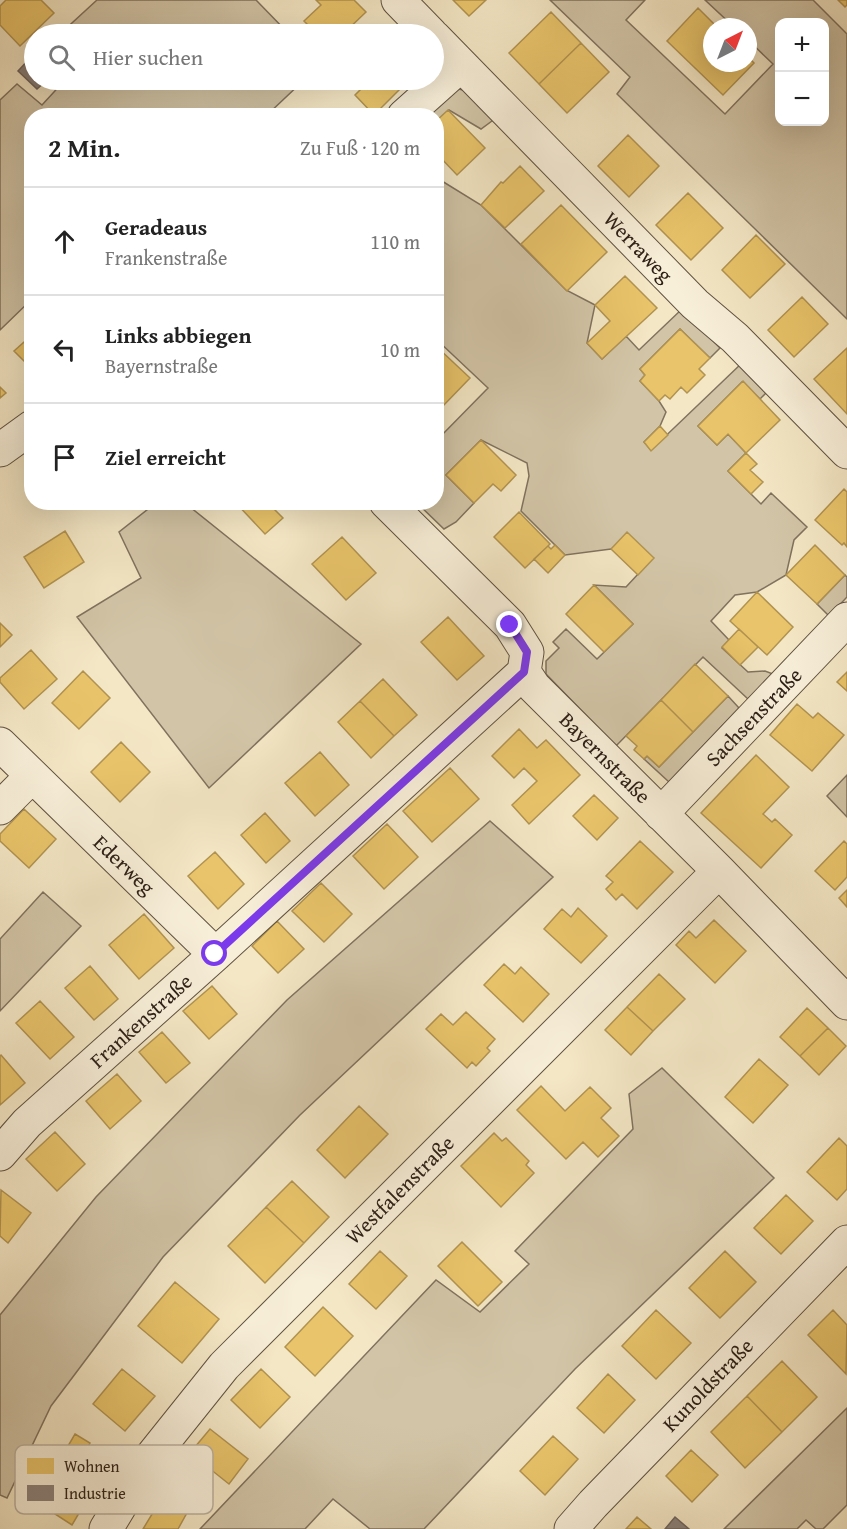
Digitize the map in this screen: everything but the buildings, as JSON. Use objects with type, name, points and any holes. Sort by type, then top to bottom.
[{"type":"street","name":"Werraweg","points":[[398,0],[421,24]]},
{"type":"street","name":"Werraweg","points":[[444,48],[695,304],[735,338],[847,452]]},
{"type":"street","points":[[444,80],[460,65]]},
{"type":"street","points":[[413,108],[433,90]]},
{"type":"street","points":[[0,450],[24,433]]},
{"type":"street","points":[[394,510],[510,625],[527,652],[524,672]]},
{"type":"street","name":"Sachsenstraße","points":[[661,814],[847,619]]},
{"type":"street","name":"Bayernstraße","points":[[524,672],[534,687],[719,871],[847,1003]]},
{"type":"street","name":"Frankenstraße","points":[[0,1154],[27,1124],[524,672]]},
{"type":"street","name":"Ederweg","points":[[0,744],[215,954]]},
{"type":"street","points":[[0,808],[32,776]]},
{"type":"street","name":"Westfalenstraße","points":[[161,1445],[224,1366],[719,871]]},
{"type":"street","name":"Kunoldstraße","points":[[571,1529],[847,1242]]},
{"type":"street","name":"Westfalenstraße","points":[[106,1529],[115,1514]]},
{"type":"shaded area","points":[[97,0],[256,0],[279,24],[71,24]]},
{"type":"shaded area","points":[[550,0],[645,0],[626,20],[725,114],[773,64],[757,49],[757,18],[724,18],[705,0],[813,0],[847,34],[847,319],[617,94],[630,77]]},
{"type":"shaded area","points":[[17,84],[42,105],[56,90],[293,90],[274,108],[24,108],[24,307],[0,330],[0,100]]},
{"type":"shaded area","points":[[458,89],[469,91],[496,118],[481,129],[449,110],[444,115],[444,108],[435,108]]},
{"type":"shaded area","points":[[444,182],[481,205],[566,290],[595,305],[587,343],[602,359],[626,336],[639,350],[682,309],[720,348],[710,358],[680,329],[640,369],[645,375],[640,381],[666,412],[660,426],[644,442],[651,450],[743,362],[770,389],[760,399],[742,382],[698,426],[717,445],[728,434],[746,453],[728,471],[761,504],[771,493],[807,527],[794,540],[786,575],[757,592],[735,595],[711,621],[729,640],[722,648],[748,672],[765,671],[773,674],[748,699],[703,657],[616,746],[546,674],[546,661],[559,648],[553,642],[566,629],[597,659],[633,624],[594,585],[626,587],[653,558],[611,549],[565,555],[521,511],[529,476],[527,463],[481,440],[446,475],[474,503],[456,522],[444,529],[424,510],[444,510],[444,433],[488,388],[444,347]]},
{"type":"shaded area","points":[[147,510],[194,510],[361,644],[209,788],[77,617],[141,578],[119,532]]},
{"type":"shaded area","points":[[845,575],[847,577],[847,597],[829,616],[817,604]]},
{"type":"shaded area","points":[[728,696],[739,708],[669,782],[644,759],[647,756],[659,767]]},
{"type":"shaded area","points":[[847,775],[847,817],[827,796]]},
{"type":"shaded area","points":[[490,821],[553,877],[300,1115],[163,1257],[51,1406],[32,1445],[15,1445],[15,1481],[7,1498],[0,1495],[0,1315],[96,1197],[287,1000]]},
{"type":"shaded area","points":[[43,892],[81,926],[0,1011],[0,939]]},
{"type":"shaded area","points":[[662,1068],[774,1178],[575,1369],[424,1529],[370,1529],[333,1499],[305,1529],[200,1529],[436,1280],[480,1312],[529,1264],[515,1251],[633,1129],[629,1094]]},
{"type":"shaded area","points":[[847,1408],[847,1505],[823,1529],[816,1529],[806,1520],[797,1529],[724,1529]]},
{"type":"route","points":[[215,954],[524,672],[527,652],[510,625]]}]
